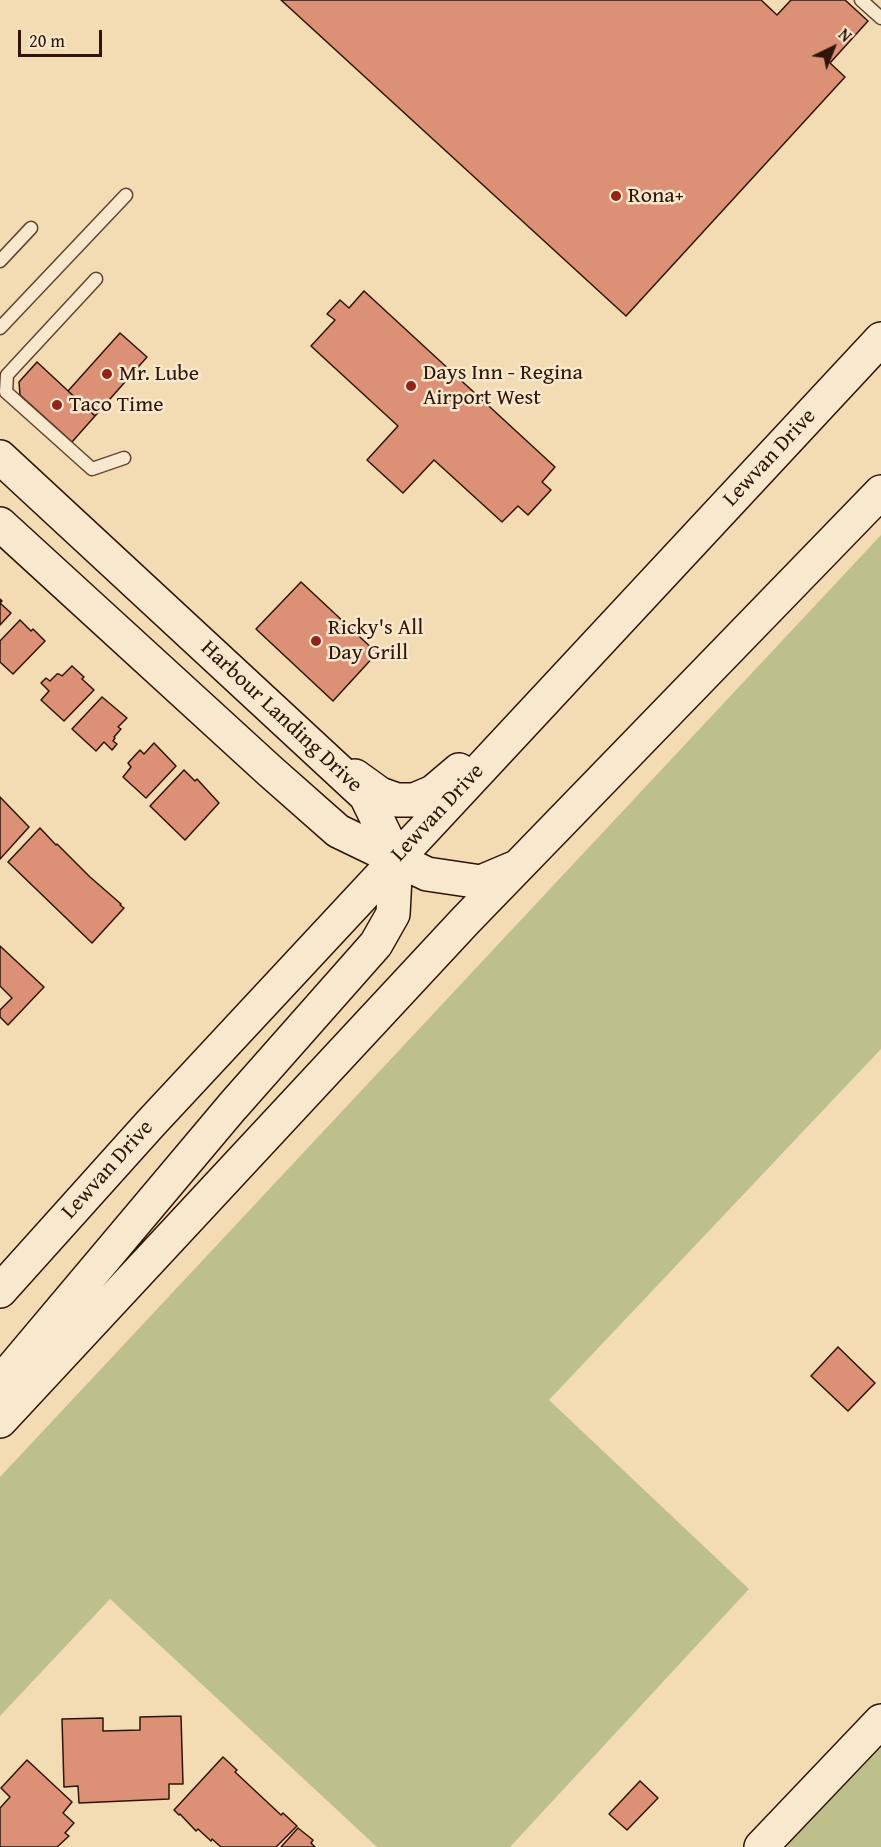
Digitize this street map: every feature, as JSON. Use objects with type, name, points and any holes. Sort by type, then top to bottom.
[{"type":"main road","name":"Lewvan Drive","points":[[0,1291],[158,1115],[881,339]]},
{"type":"main road","name":"Harbour Landing Drive","points":[[0,458],[366,796],[396,858]]},
{"type":"main road","points":[[0,1421],[516,868],[875,497]]},
{"type":"main road","name":"Harbour Landing Drive","points":[[0,524],[338,831],[396,858]]},
{"type":"main road","points":[[318,751],[380,794],[397,800],[414,800],[433,792],[624,615]]},
{"type":"main road","points":[[0,1383],[232,1107],[376,944],[393,914],[396,858],[427,874],[481,882],[516,868]]},
{"type":"main road","points":[[761,1847],[881,1721]]},
{"type":"lane","points":[[861,0],[881,18]]},
{"type":"lane","points":[[0,328],[126,195]]},
{"type":"lane","points":[[0,261],[31,228]]},
{"type":"lane","points":[[96,279],[7,375],[6,392],[92,469],[124,458]]},
{"type":"green space","points":[[881,535],[881,1049],[549,1400],[749,1589],[510,1847],[377,1847],[110,1599],[0,1716],[0,1477]]},
{"type":"green space","points":[[881,1745],[881,1847],[786,1847]]},
{"type":"building","name":"Rona+","points":[[281,0],[761,0],[777,15],[791,0],[845,0],[868,21],[830,63],[845,77],[626,316]]},
{"type":"building","name":"Days Inn - Regina Airport West","points":[[364,291],[555,467],[542,482],[551,490],[528,515],[518,506],[502,522],[434,460],[403,493],[367,460],[398,426],[311,346],[335,320],[327,314],[340,300],[349,308]]},
{"type":"building","name":"Mr. Lube","points":[[120,333],[147,357],[95,416],[68,391]]},
{"type":"building","name":"Taco Time","points":[[37,362],[95,416],[72,442],[20,395],[19,382]]},
{"type":"building","name":"Ricky's All Day Grill","points":[[301,582],[377,653],[333,701],[256,629]]},
{"type":"building","points":[[0,603],[11,613],[0,625]]},
{"type":"building","points":[[20,620],[45,641],[13,674],[0,662],[0,641]]},
{"type":"building","points":[[72,666],[94,690],[64,721],[41,700],[49,691],[41,683],[46,678],[50,681],[57,674],[62,676]]},
{"type":"building","points":[[102,697],[127,718],[118,727],[121,729],[114,737],[113,741],[117,744],[112,750],[104,742],[96,751],[72,729]]},
{"type":"building","points":[[154,743],[176,766],[146,798],[123,777],[131,767],[128,763],[140,750],[144,754]]},
{"type":"building","points":[[184,770],[195,781],[197,779],[219,803],[185,840],[150,806]]},
{"type":"building","points":[[0,797],[29,827],[0,859]]},
{"type":"building","points":[[40,828],[124,908],[92,943],[8,862]]},
{"type":"building","points":[[0,946],[44,987],[8,1025],[0,1017],[0,1010],[12,998],[0,986]]},
{"type":"building","points":[[838,1347],[875,1383],[848,1411],[811,1376]]},
{"type":"building","points":[[181,1716],[183,1784],[169,1784],[169,1799],[79,1803],[78,1786],[64,1787],[62,1719],[103,1718],[103,1731],[140,1730],[140,1717]]},
{"type":"building","points":[[223,1757],[237,1770],[235,1772],[281,1815],[283,1813],[297,1826],[276,1847],[221,1847],[198,1829],[196,1831],[174,1810]]},
{"type":"building","points":[[27,1760],[72,1802],[63,1813],[74,1823],[65,1833],[69,1836],[57,1847],[0,1847],[0,1808],[10,1797],[1,1788]]},
{"type":"building","points":[[640,1781],[658,1798],[627,1830],[609,1814]]},
{"type":"building","points":[[298,1828],[313,1840],[311,1843],[315,1847],[281,1847]]},
{"type":"place","name":"Rona+","points":[[616,196]]},
{"type":"place","name":"Mr. Lube","points":[[107,374]]},
{"type":"place","name":"Days Inn - Regina Airport West","points":[[411,386]]},
{"type":"place","name":"Taco Time","points":[[57,405]]},
{"type":"place","name":"Ricky's All Day Grill","points":[[316,641]]}]
